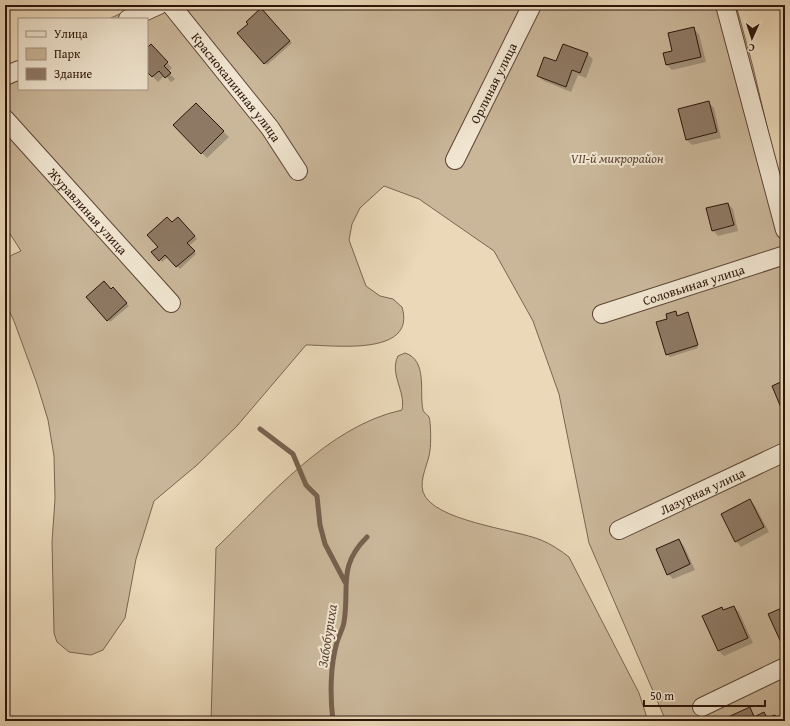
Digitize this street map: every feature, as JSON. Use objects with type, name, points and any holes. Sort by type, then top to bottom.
[{"type":"street","points":[[130,18],[159,5]]},
{"type":"street","name":"Краснокалинная улица","points":[[171,5],[270,128],[298,171]]},
{"type":"street","name":"Орлиная улица","points":[[454,160],[532,5]]},
{"type":"street","points":[[726,5],[785,230]]},
{"type":"street","points":[[5,76],[18,70]]},
{"type":"street","name":"Журавлиная улица","points":[[5,118],[171,303]]},
{"type":"street","name":"Соловьиная улица","points":[[602,314],[785,255]]},
{"type":"street","name":"Лазурная улица","points":[[619,530],[785,452]]},
{"type":"street","points":[[702,706],[785,667]]},
{"type":"green space","name":"VII-й микрорайон","points":[[138,5],[736,5],[753,67],[785,203],[785,721],[666,721],[589,543],[559,394],[533,321],[494,251],[419,199],[384,186],[360,208],[352,224],[349,240],[366,286],[380,296],[393,299],[402,307],[403,323],[397,334],[385,341],[370,345],[306,345],[237,426],[197,465],[154,501],[136,559],[125,618],[103,650],[91,655],[69,652],[57,642],[54,633],[52,542],[55,499],[54,456],[48,420],[37,384],[14,321],[5,302],[5,261],[12,255],[21,251],[5,226],[5,69],[18,62],[18,90],[148,90],[148,18],[111,18]]},
{"type":"green space","points":[[405,353],[417,362],[420,370],[423,410],[430,420],[430,447],[422,481],[423,492],[430,502],[442,510],[476,523],[541,540],[555,547],[569,557],[639,693],[648,721],[211,721],[216,548],[279,486],[325,447],[349,431],[375,418],[402,410],[402,396],[395,369],[398,356]]},
{"type":"building","points":[[261,8],[290,41],[264,64],[237,33],[248,24],[246,22]]},
{"type":"building","points":[[694,27],[701,57],[666,65],[663,53],[672,51],[668,33]]},
{"type":"building","points":[[151,44],[168,62],[164,66],[171,73],[165,78],[159,71],[152,77],[148,73],[148,47]]},
{"type":"building","points":[[563,44],[588,53],[580,73],[572,70],[566,87],[537,76],[544,57],[556,61]]},
{"type":"building","points":[[709,101],[717,132],[686,140],[678,109]]},
{"type":"building","points":[[196,103],[224,131],[201,154],[173,125]]},
{"type":"building","points":[[728,203],[734,225],[712,231],[706,208]]},
{"type":"building","points":[[167,217],[172,222],[178,217],[195,236],[187,243],[195,251],[176,267],[165,255],[159,261],[151,252],[158,247],[147,235]]},
{"type":"building","points":[[104,281],[111,289],[113,287],[127,303],[107,321],[86,297]]},
{"type":"building","points":[[676,311],[677,316],[688,312],[698,345],[666,355],[656,322],[667,319],[666,314]]},
{"type":"building","points":[[785,380],[785,415],[784,415],[772,386]]},
{"type":"building","points":[[750,499],[764,527],[735,542],[721,514]]},
{"type":"building","points":[[679,539],[690,564],[667,575],[656,549]]},
{"type":"building","points":[[785,602],[784,649],[768,614],[784,607],[783,603]]},
{"type":"building","points":[[734,606],[748,638],[718,651],[702,616],[722,607],[723,610]]},
{"type":"building","points":[[750,707],[754,717],[764,712],[767,718],[775,715],[778,721],[730,721],[728,717]]},
{"type":"waterway","points":[[260,429],[293,454],[306,485],[317,496],[320,525],[325,544],[345,582]]},
{"type":"waterway","name":"Забобуриха","points":[[333,721],[331,702],[332,671],[337,642],[344,622],[346,577],[352,558],[367,537]]}]
